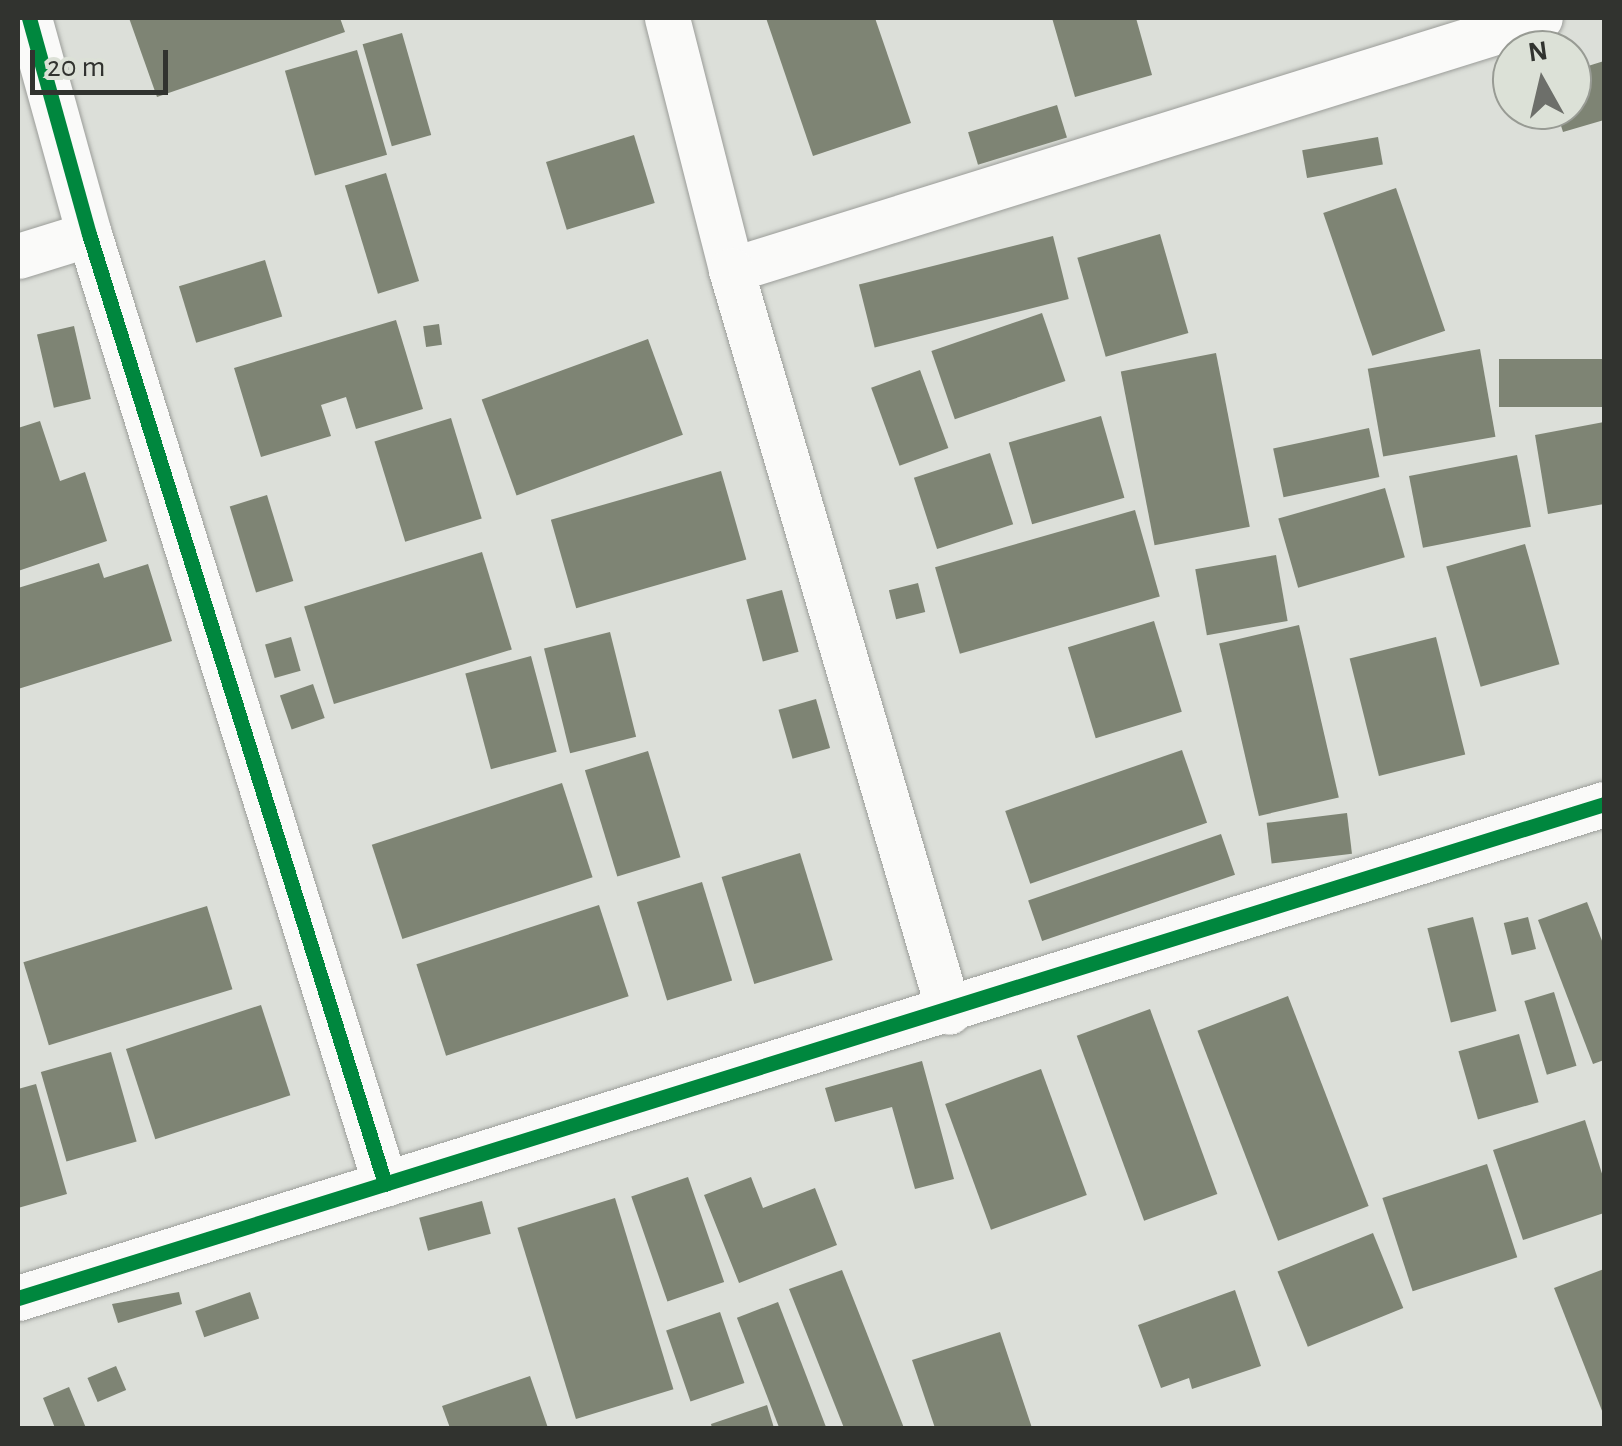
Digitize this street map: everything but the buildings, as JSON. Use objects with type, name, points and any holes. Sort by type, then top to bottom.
[{"type":"street","points":[[29,18],[90,234],[385,1184]]},
{"type":"street","points":[[667,18],[731,270],[949,1012]]},
{"type":"street","points":[[731,270],[1540,18]]},
{"type":"street","points":[[18,256],[90,234]]},
{"type":"street","points":[[18,1298],[949,1012],[1604,804]]},
{"type":"cycle path","points":[[29,18],[89,234],[385,1184]]},
{"type":"cycle path","points":[[18,1298],[1604,804]]}]
